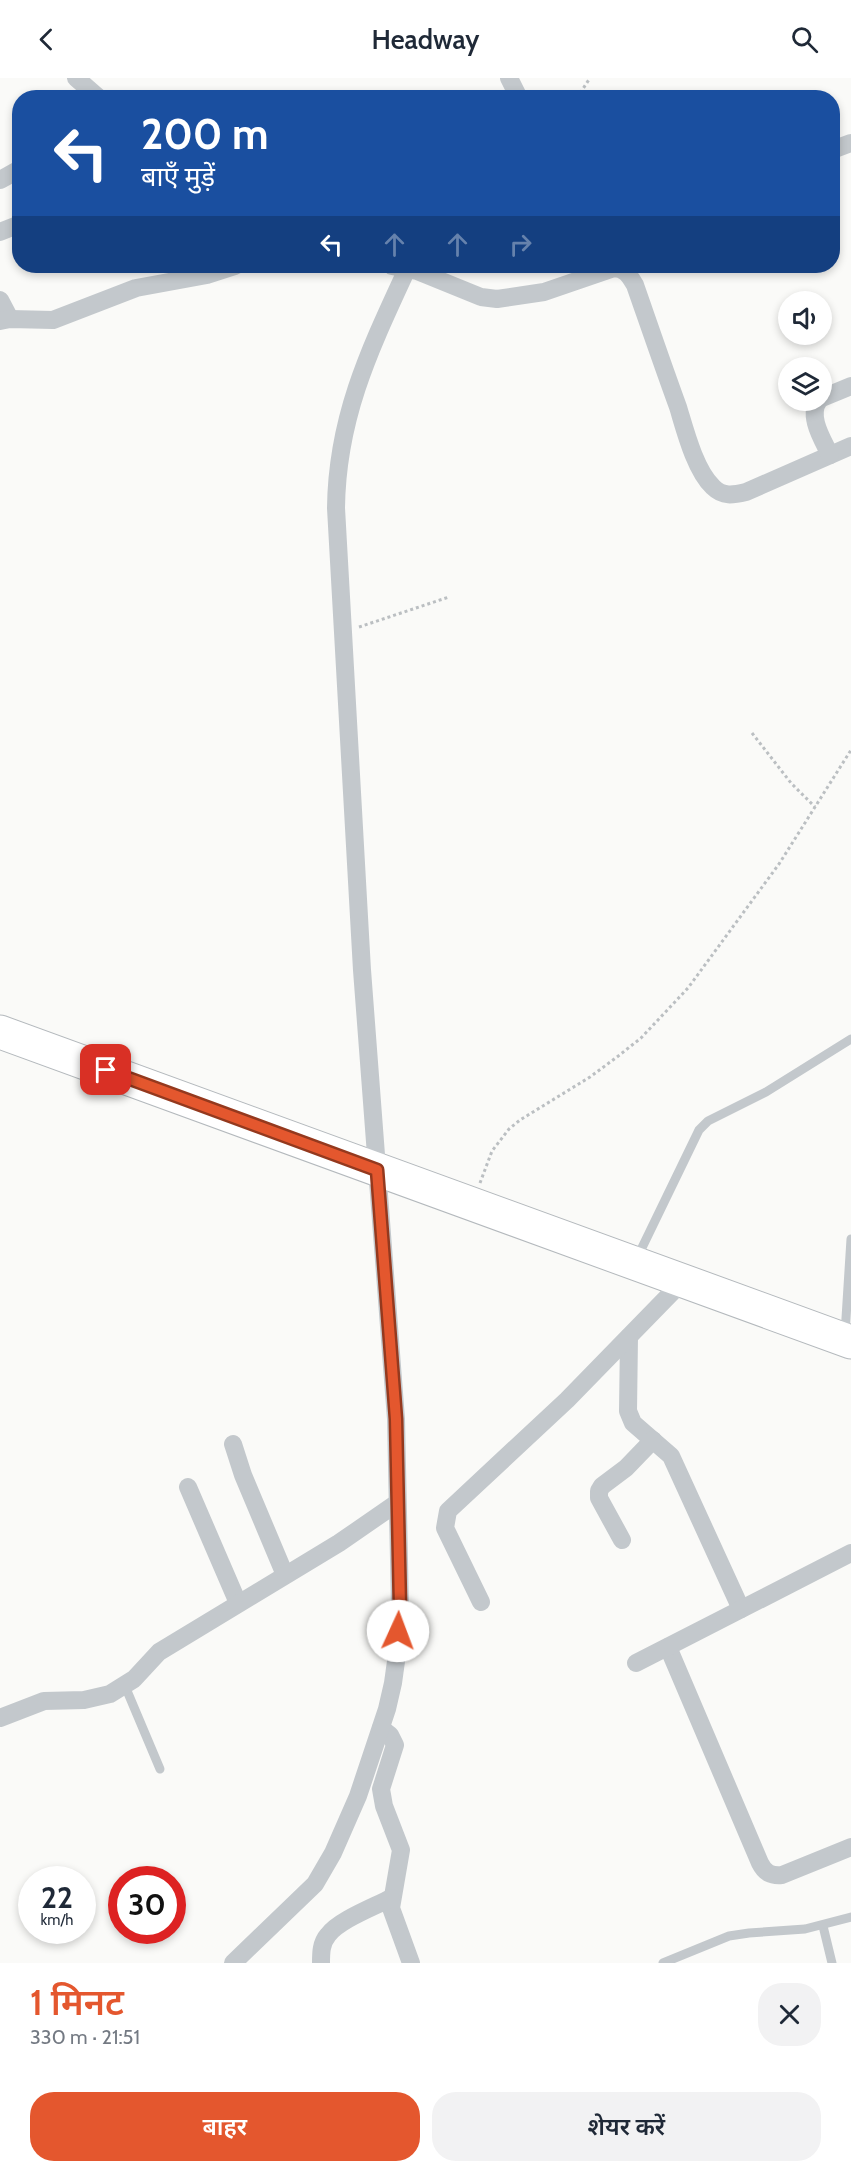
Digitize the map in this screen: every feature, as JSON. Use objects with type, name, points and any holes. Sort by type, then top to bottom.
[{"type":"highway","points":[[0,1032],[848,1341]]},
{"type":"street","points":[[76,78],[90,90]]},
{"type":"street","points":[[0,300],[5,320],[53,320],[136,288],[213,273]]},
{"type":"street","points":[[233,1963],[302,1897],[324,1870],[385,1731],[397,1654],[400,1607],[390,1174],[362,970],[336,485],[343,435],[357,381],[411,273]]},
{"type":"street","points":[[419,273],[465,292],[497,299],[544,292],[599,273]]},
{"type":"street","points":[[629,273],[690,443],[711,485],[720,492],[732,496],[851,446]]},
{"type":"street","points":[[832,394],[851,386]]},
{"type":"street","points":[[814,411],[816,422],[830,455]]},
{"type":"street","points":[[481,1602],[445,1527],[448,1511],[567,1400],[684,1280]]},
{"type":"street","points":[[629,1337],[628,1411],[633,1423],[641,1432],[671,1456],[741,1610]]},
{"type":"street","points":[[622,1540],[599,1491],[602,1486],[626,1468],[653,1440]]},
{"type":"street","points":[[233,1444],[243,1475],[285,1575]]},
{"type":"street","points":[[188,1487],[238,1603]]},
{"type":"street","points":[[0,1718],[44,1701],[97,1699],[125,1686],[159,1652],[339,1543],[397,1503]]},
{"type":"street","points":[[636,1663],[851,1553]]},
{"type":"street","points":[[668,1647],[760,1863],[767,1873],[774,1876],[782,1875],[851,1847]]},
{"type":"street","points":[[385,1731],[395,1745],[383,1781],[382,1797],[401,1850],[391,1908],[411,1963]]},
{"type":"street","points":[[321,1963],[323,1944],[328,1934],[336,1927],[391,1898]]},
{"type":"lane","points":[[635,1263],[691,1143],[708,1120],[766,1092],[851,1039]]},
{"type":"lane","points":[[848,1341],[851,1239]]},
{"type":"lane","points":[[125,1686],[160,1769]]},
{"type":"lane","points":[[663,1963],[729,1936],[749,1932],[805,1929],[851,1917]]},
{"type":"lane","points":[[823,1926],[832,1963]]},
{"type":"path","points":[[365,625],[448,597]]},
{"type":"path","points":[[752,733],[791,783],[815,807]]},
{"type":"path","points":[[472,1203],[492,1151],[509,1130],[617,1058],[665,1014],[721,945],[778,864],[851,750]]},
{"type":"route","points":[[106,1070],[377,1170],[396,1419],[400,1607],[398,1631]]}]
